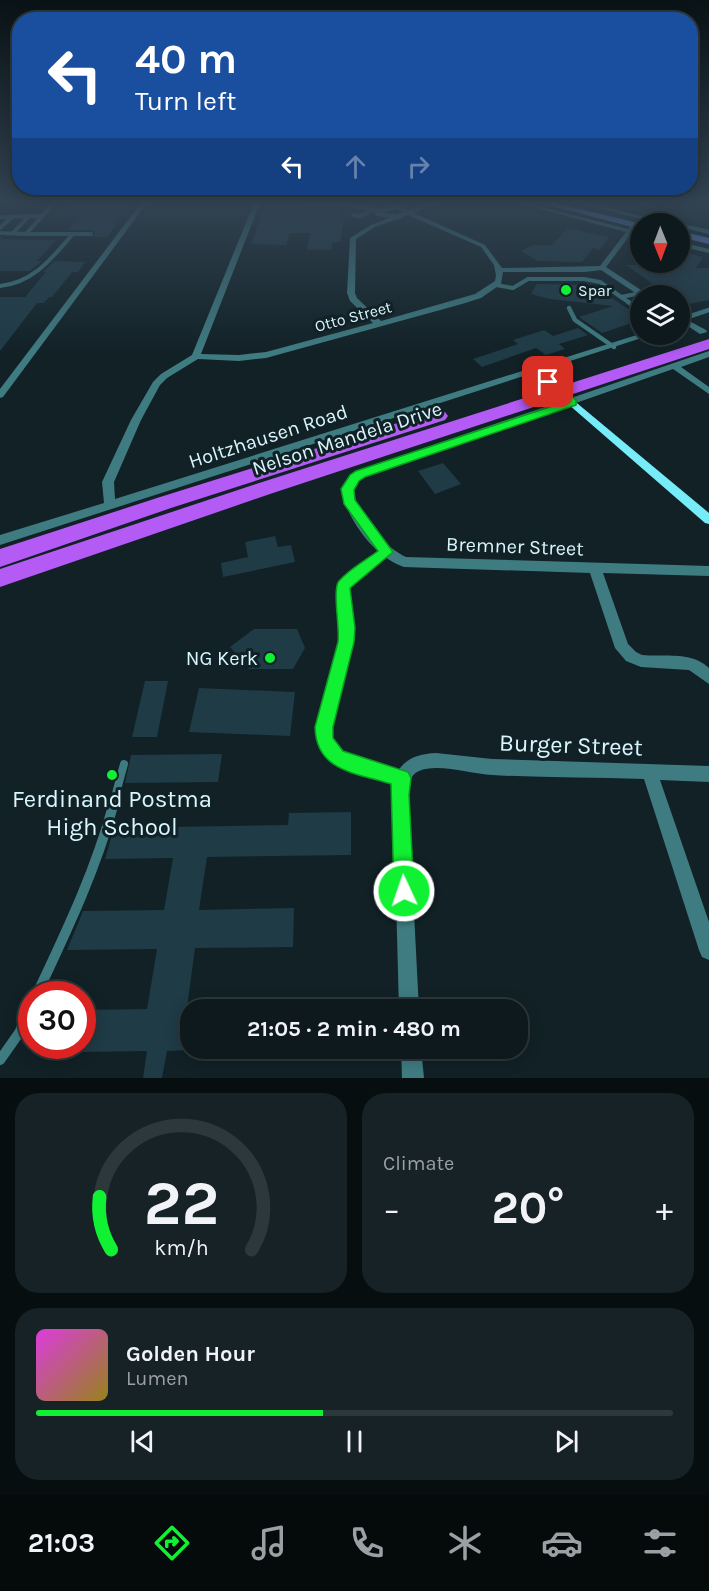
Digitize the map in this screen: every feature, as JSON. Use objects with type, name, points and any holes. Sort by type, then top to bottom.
[{"type":"highway","name":"Nelson Mandela Drive","points":[[0,578],[274,485],[560,392],[707,336]]},
{"type":"highway","name":"Nelson Mandela Drive","points":[[0,558],[175,499],[560,392]]},
{"type":"street","points":[[2,390],[106,253]]},
{"type":"street","points":[[110,505],[108,482],[147,396],[164,376],[196,356],[237,253]]},
{"type":"street","points":[[352,253],[351,293],[353,299],[379,324]]},
{"type":"street","points":[[489,253],[500,270],[496,285]]},
{"type":"street","points":[[500,270],[585,270],[605,265],[614,253]]},
{"type":"street","points":[[605,265],[617,278]]},
{"type":"street","points":[[585,270],[617,278],[630,286]]},
{"type":"street","name":"Otto Street","points":[[196,356],[239,358],[266,355],[459,302],[478,296],[496,285]]},
{"type":"street","points":[[690,325],[707,336]]},
{"type":"street","name":"Holtzhausen Road","points":[[0,540],[630,341]]},
{"type":"street","points":[[386,552],[349,501],[347,489],[361,474],[560,392],[674,366],[709,354]]},
{"type":"street","points":[[674,366],[709,391]]},
{"type":"street","points":[[560,392],[709,520]]},
{"type":"street","name":"Bremner Street","points":[[386,552],[404,562],[709,571]]},
{"type":"street","points":[[595,568],[622,648],[627,655],[643,662],[687,663],[698,666],[709,677]]},
{"type":"street","name":"Burger Street","points":[[401,778],[405,770],[418,763],[431,762],[489,767],[709,774]]},
{"type":"street","points":[[649,771],[709,950]]},
{"type":"street","points":[[401,778],[399,795],[408,999]]},
{"type":"street","points":[[411,1059],[412,1078]]},
{"type":"lane","points":[[0,286],[17,285],[33,278],[55,253]]},
{"type":"lane","points":[[496,285],[513,288],[528,279],[584,279],[600,282],[630,303]]},
{"type":"lane","points":[[621,297],[630,296]]},
{"type":"lane","points":[[568,309],[575,320],[614,347]]},
{"type":"lane","points":[[690,316],[709,310]]},
{"type":"lane","points":[[386,552],[344,585],[342,590],[347,628],[346,642],[324,727],[324,739],[329,750],[338,758],[401,778]]},
{"type":"lane","points":[[43,981],[83,896],[103,842],[124,764]]},
{"type":"lane","points":[[0,1060],[18,1034]]},
{"type":"building","points":[[0,253],[44,253],[37,261],[42,261],[30,271],[0,271]]},
{"type":"building","points":[[525,253],[589,253],[582,262],[538,261]]},
{"type":"building","points":[[690,254],[703,257],[696,268],[709,268],[709,300],[690,304],[690,285],[654,285],[637,273],[690,273]]},
{"type":"building","points":[[54,261],[85,262],[78,272],[72,272],[52,297],[44,303],[37,303],[0,351],[0,297],[25,297]]},
{"type":"building","points":[[537,284],[592,285],[630,310],[630,323],[602,333],[579,317],[613,306],[550,299],[531,294]]},
{"type":"building","points":[[578,328],[588,335],[559,344],[565,349],[546,355],[536,348],[482,367],[473,359],[518,344],[513,340],[544,330],[553,336]]},
{"type":"building","points":[[443,463],[461,484],[435,494],[418,471]]},
{"type":"building","points":[[275,536],[278,547],[291,545],[295,562],[223,577],[221,563],[248,557],[245,542]]},
{"type":"building","name":"NG Kerk","points":[[254,629],[297,629],[305,648],[293,669],[249,669],[230,647]]},
{"type":"building","points":[[145,681],[168,681],[157,737],[132,737]]},
{"type":"building","points":[[199,688],[295,692],[290,736],[189,732]]},
{"type":"building","points":[[222,754],[218,782],[125,783],[131,755]]},
{"type":"building","points":[[351,812],[351,855],[207,857],[199,910],[294,908],[293,947],[195,948],[188,999],[180,999],[180,1050],[167,1051],[162,1078],[143,1078],[147,1051],[96,1052],[96,1010],[147,1009],[157,949],[67,950],[83,911],[164,910],[173,858],[105,859],[114,828],[288,825],[289,813]]},
{"type":"place","name":"Spar","points":[[566,290]]},
{"type":"place","name":"NG Kerk","points":[[270,658]]},
{"type":"place","name":"Ferdinand Postma High School","points":[[112,775]]},
{"type":"route","points":[[404,891],[399,795],[401,778],[338,758],[329,750],[324,739],[324,727],[346,642],[347,628],[342,590],[344,585],[386,552],[349,501],[347,489],[361,474],[573,403],[548,382]]}]
